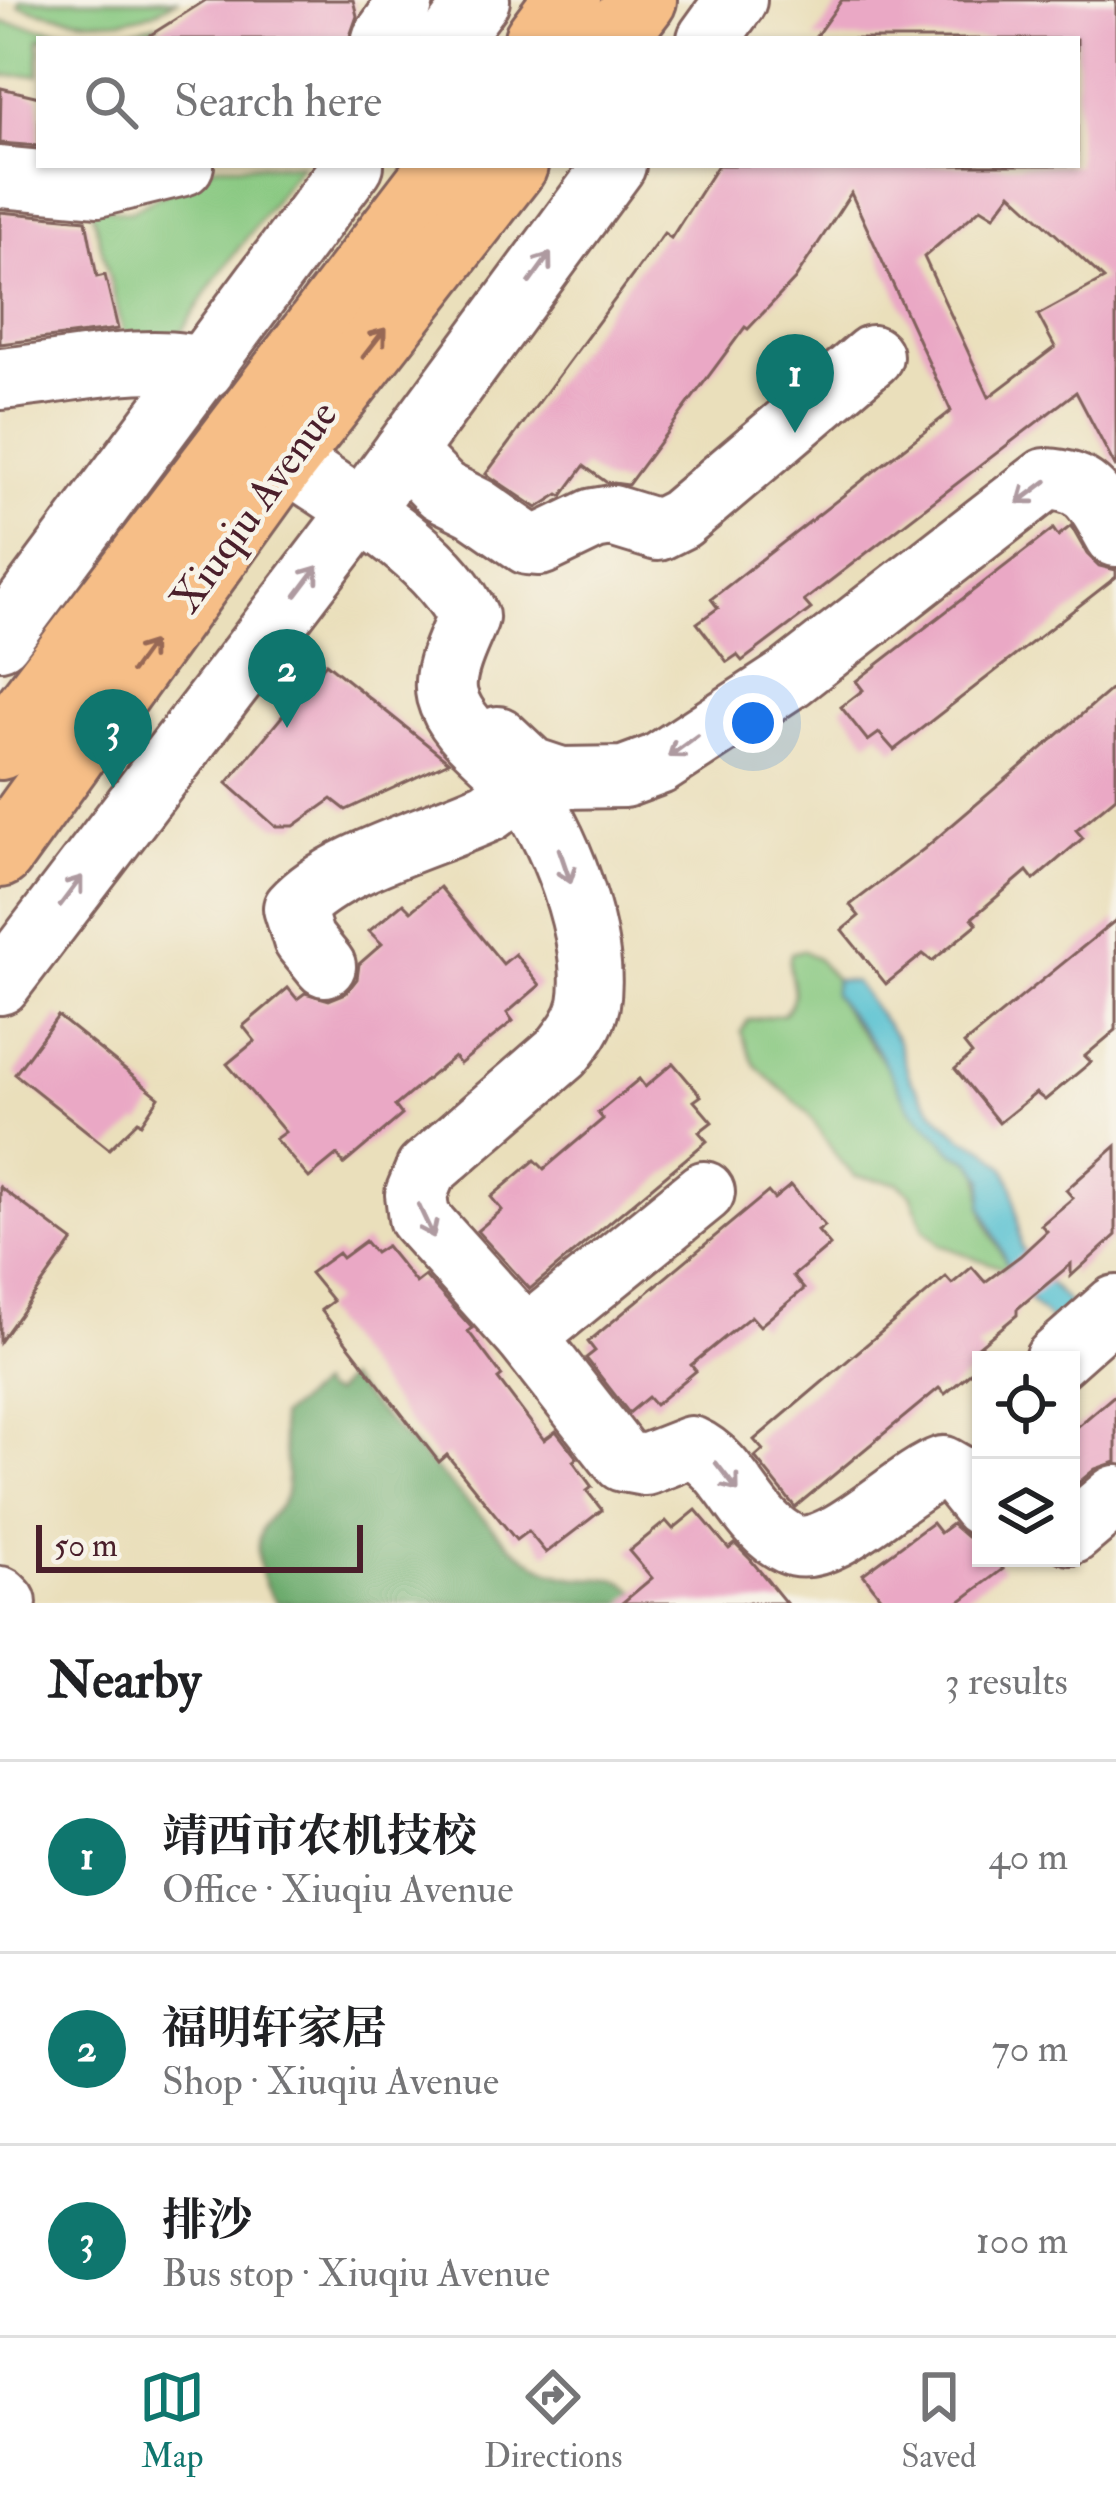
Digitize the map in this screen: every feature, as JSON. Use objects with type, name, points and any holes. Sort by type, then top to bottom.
[{"type":"main road","points":[[540,36],[567,0]]},
{"type":"main road","points":[[615,36],[644,0]]},
{"type":"main road","name":"Xiuqiu Avenue","points":[[0,746],[441,168]]},
{"type":"main road","name":"Xiuqiu Avenue","points":[[0,854],[296,446],[512,168]]},
{"type":"street","points":[[385,36],[403,0]]},
{"type":"street","points":[[452,36],[479,0]]},
{"type":"street","points":[[709,36],[736,0]]},
{"type":"street","points":[[0,177],[97,186],[170,168]]},
{"type":"street","points":[[0,639],[351,168]]},
{"type":"street","points":[[0,984],[613,168]]},
{"type":"street","points":[[379,484],[442,490],[528,544],[540,545],[595,518],[612,516],[658,530],[680,519],[872,356]]},
{"type":"street","points":[[0,379],[90,366],[180,362],[204,369]]},
{"type":"street","points":[[296,446],[379,484],[490,580],[496,598],[464,692],[472,710],[531,769],[561,778],[624,777],[659,764],[790,678],[1046,479],[1073,480],[1094,497],[1116,536]]},
{"type":"street","points":[[379,484],[403,542],[459,599],[467,617],[449,666],[446,693],[455,717],[517,780],[545,818],[568,868],[590,968],[589,1005],[578,1032],[562,1052],[426,1170],[416,1194],[419,1218],[526,1337],[623,1461],[645,1465],[691,1448],[709,1455],[762,1522],[789,1544],[809,1548],[830,1541],[921,1474],[968,1468]]},
{"type":"street","points":[[325,967],[297,924],[294,908],[308,893],[342,872],[489,811],[505,800],[517,780]]},
{"type":"street","points":[[526,1337],[704,1192]]},
{"type":"street","points":[[1064,1351],[1116,1306]]},
{"type":"street","points":[[1080,1526],[1116,1496]]},
{"type":"green space","points":[[20,0],[176,0],[139,17],[99,21],[19,6]]},
{"type":"green space","points":[[0,22],[97,34],[156,24],[158,36],[36,36],[36,75],[0,76]]},
{"type":"green space","points":[[210,168],[299,168],[178,337],[126,342],[88,195],[113,210],[131,211]]},
{"type":"green space","points":[[802,950],[836,980],[833,994],[955,1153],[978,1169],[987,1223],[1010,1271],[940,1245],[924,1229],[911,1194],[898,1183],[855,1176],[808,1113],[755,1065],[741,1032],[748,1020],[784,1014],[794,990],[791,953]]},
{"type":"green space","points":[[346,1379],[511,1546],[561,1575],[615,1579],[648,1603],[277,1603],[266,1586],[258,1553],[265,1523],[286,1493],[280,1417],[319,1385],[333,1394]]},
{"type":"water","points":[[836,980],[855,982],[897,1039],[910,1079],[942,1120],[1004,1167],[1013,1186],[1021,1246],[1029,1263],[1073,1307],[1056,1325],[1034,1305],[1010,1271],[982,1206],[984,1179],[971,1161],[955,1153],[910,1108],[876,1048],[833,994]]},
{"type":"building","points":[[206,0],[353,0],[357,16],[350,36],[149,36]]},
{"type":"building","points":[[842,0],[1116,0],[1116,468],[1076,392],[804,601],[811,609],[742,661],[737,655],[727,662],[697,623],[718,608],[711,599],[951,411],[851,193],[795,279],[745,327],[628,485],[606,482],[584,466],[562,496],[537,508],[486,474],[664,233],[671,238],[716,168],[1080,168],[1080,36],[816,36]],"holes":[[[1011,193],[1104,279],[1038,315],[1055,347],[989,397],[924,257],[981,208],[994,216]]]},
{"type":"building","points":[[1,88],[36,96],[36,146],[0,143]]},
{"type":"building","points":[[0,212],[86,220],[97,277],[105,275],[118,329],[0,344]]},
{"type":"building","points":[[1071,526],[1087,554],[1099,566],[1116,570],[1116,577],[894,750],[879,733],[868,741],[841,707],[863,690],[856,681],[1053,529],[1058,536]]},
{"type":"building","points":[[326,663],[449,762],[346,810],[332,799],[294,826],[275,826],[227,783]]},
{"type":"building","points":[[1116,685],[1116,797],[1076,830],[1083,838],[1034,880],[1027,871],[972,918],[977,924],[932,961],[923,954],[886,984],[842,930],[859,916],[850,905],[924,849]]},
{"type":"building","points":[[440,887],[503,964],[515,954],[540,985],[507,1013],[513,1021],[460,1064],[454,1057],[395,1106],[402,1115],[344,1164],[337,1155],[309,1178],[275,1139],[285,1132],[227,1064],[255,1041],[243,1026],[288,988],[297,999],[305,993],[329,1000],[346,993],[357,979],[359,964],[382,944],[369,931],[403,903],[411,911]]},
{"type":"building","points":[[1116,920],[1116,1030],[1085,1056],[1091,1062],[1045,1100],[1036,1093],[999,1123],[955,1069],[972,1054],[964,1044]]},
{"type":"building","points":[[58,1016],[159,1097],[141,1124],[138,1121],[109,1149],[15,1074]]},
{"type":"building","points":[[673,1063],[701,1096],[694,1101],[712,1122],[699,1132],[707,1141],[530,1289],[477,1231],[502,1210],[491,1197],[535,1160],[544,1169],[603,1119],[598,1113],[639,1079],[645,1087]]},
{"type":"building","points":[[1116,1146],[1116,1235],[1071,1276],[1071,1264],[1017,1309],[1017,1315],[977,1348],[980,1351],[972,1351],[972,1372],[945,1394],[939,1388],[795,1507],[755,1457],[763,1450],[754,1440],[946,1277],[952,1284],[972,1267],[985,1282],[1020,1256],[1047,1231],[1041,1225],[1073,1198],[1066,1190]]},
{"type":"building","points":[[791,1185],[825,1226],[818,1231],[830,1245],[793,1276],[804,1289],[760,1326],[751,1316],[691,1365],[696,1371],[655,1405],[648,1397],[629,1413],[586,1358],[595,1351],[588,1342],[768,1192],[774,1199]]},
{"type":"building","points":[[0,1187],[73,1241],[0,1342]]},
{"type":"building","points":[[365,1241],[375,1253],[386,1246],[416,1283],[425,1276],[472,1328],[468,1331],[502,1376],[498,1379],[544,1440],[556,1431],[577,1458],[573,1461],[592,1487],[587,1491],[602,1510],[546,1553],[528,1531],[516,1540],[447,1455],[439,1462],[321,1310],[333,1301],[310,1273]]},
{"type":"building","points":[[1116,1394],[1116,1462],[1095,1469],[1080,1482],[1080,1459],[1080,1424]]},
{"type":"building","points":[[696,1510],[729,1549],[735,1544],[750,1559],[786,1603],[622,1603],[652,1578],[629,1551],[666,1521],[673,1529]]},
{"type":"building","points":[[932,1523],[940,1533],[952,1524],[972,1537],[972,1567],[1003,1569],[958,1603],[885,1603],[863,1574]]},
{"type":"place","name":"靖西市农机技校","points":[[795,433]]},
{"type":"place","name":"福明轩家居","points":[[287,728]]},
{"type":"place","name":"排沙","points":[[113,788]]}]
